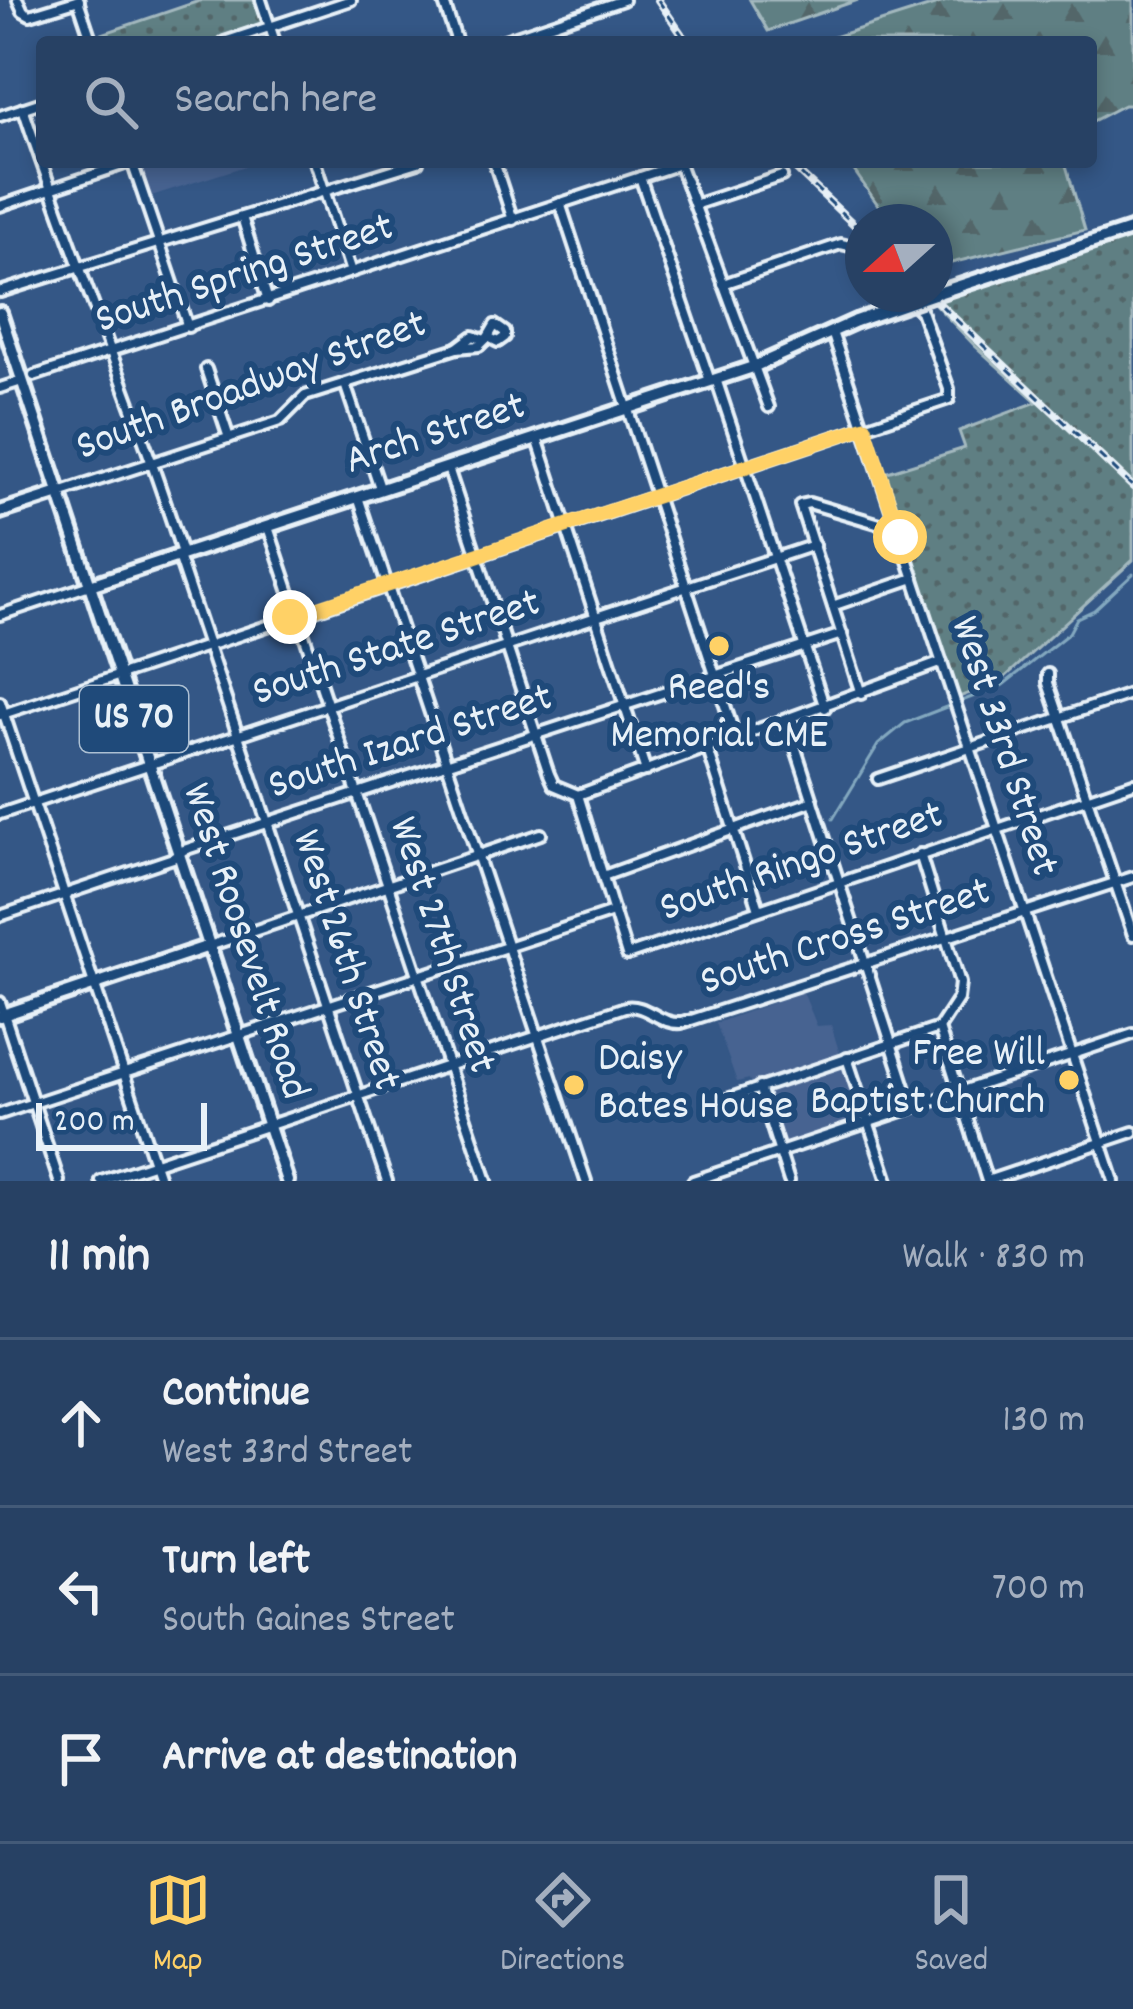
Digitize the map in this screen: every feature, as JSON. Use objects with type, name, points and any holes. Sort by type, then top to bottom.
[{"type":"main road","name":"Arch Street","points":[[953,288],[1133,229]]},
{"type":"main road","name":"Arch Street","points":[[90,585],[753,367],[882,312]]},
{"type":"main road","name":"West Roosevelt Road","points":[[0,313],[28,378],[59,493],[287,1181]]},
{"type":"main road","name":"South Broadway Street","points":[[0,512],[59,493]]},
{"type":"main road","points":[[1,1010],[208,946]]},
{"type":"street","points":[[18,0],[22,11],[30,15],[79,0],[90,36]]},
{"type":"street","points":[[261,0],[273,36]]},
{"type":"street","points":[[242,36],[351,0]]},
{"type":"street","points":[[443,0],[455,36]]},
{"type":"street","points":[[517,36],[622,0]]},
{"type":"street","points":[[0,116],[36,104]]},
{"type":"street","name":"West 26th Street","points":[[23,108],[36,146]]},
{"type":"street","name":"West 26th Street","points":[[43,168],[76,267],[152,463],[207,644],[386,1181]]},
{"type":"street","points":[[0,206],[115,168]]},
{"type":"street","points":[[134,168],[188,327]]},
{"type":"street","points":[[317,168],[351,272]]},
{"type":"street","points":[[0,292],[399,168]]},
{"type":"street","points":[[496,168],[513,220]]},
{"type":"street","name":"South Spring Street","points":[[0,388],[665,168]]},
{"type":"street","points":[[681,168],[769,407]]},
{"type":"street","points":[[697,204],[782,176]]},
{"type":"street","points":[[640,177],[745,467],[825,708]]},
{"type":"street","points":[[560,203],[736,739]]},
{"type":"street","points":[[242,217],[268,301]]},
{"type":"street","points":[[723,284],[845,245]]},
{"type":"street","points":[[2,715],[949,399],[921,312]]},
{"type":"street","name":"West 33rd Street","points":[[832,332],[1114,1181]]},
{"type":"street","name":"South Broadway Street","points":[[59,493],[286,419],[302,398],[457,348],[473,337],[485,338]]},
{"type":"street","points":[[206,369],[229,439]]},
{"type":"street","points":[[345,384],[380,488]]},
{"type":"street","points":[[537,438],[646,771]]},
{"type":"street","points":[[448,468],[554,784],[578,795],[942,662]]},
{"type":"street","points":[[358,496],[586,1181]]},
{"type":"street","points":[[861,694],[800,505],[809,503],[897,529]]},
{"type":"street","name":"West 27th Street","points":[[268,526],[487,1181]]},
{"type":"street","name":"South State Street","points":[[0,814],[814,544]]},
{"type":"street","points":[[835,604],[914,578]]},
{"type":"street","points":[[0,615],[90,585]]},
{"type":"street","name":"South Izard Street","points":[[0,916],[842,634]]},
{"type":"street","points":[[1048,674],[1133,935]]},
{"type":"street","points":[[878,778],[1133,693]]},
{"type":"street","points":[[0,702],[160,1181]]},
{"type":"street","points":[[787,722],[912,1108]]},
{"type":"street","points":[[708,750],[759,909]]},
{"type":"street","name":"South Ringo Street","points":[[0,1114],[613,913],[627,955],[1133,783]]},
{"type":"street","points":[[578,795],[613,913]]},
{"type":"street","points":[[603,876],[813,801]]},
{"type":"street","points":[[208,946],[541,834]]},
{"type":"street","points":[[728,1099],[939,1028],[960,991],[959,975],[920,854]]},
{"type":"street","name":"South Cross Street","points":[[100,1181],[633,1005],[666,1022],[682,1023],[1133,877]]},
{"type":"street","points":[[1,1010],[59,1181]]},
{"type":"street","points":[[939,1028],[987,1181],[1133,1132]]},
{"type":"street","points":[[693,1181],[1133,1034]]},
{"type":"street","points":[[848,1058],[888,1181]]},
{"type":"street","points":[[759,1087],[789,1181]]},
{"type":"shaded area","points":[[138,168],[239,168],[148,197]]},
{"type":"shaded area","points":[[803,992],[817,1026],[831,1025],[860,1119],[773,1145],[749,1079],[737,1082],[716,1023]]},
{"type":"green space","points":[[202,0],[261,0],[270,27],[242,36],[96,36]]},
{"type":"green space","points":[[750,0],[858,0],[768,31]]},
{"type":"green space","points":[[950,0],[1133,0],[1133,105],[1097,119],[1097,36],[837,36]]},
{"type":"green space","points":[[852,168],[1067,168],[1085,230],[953,263],[953,204],[877,204]]},
{"type":"green space","points":[[1133,229],[1133,560],[1001,681],[954,699],[881,474],[965,448],[959,431],[1037,402],[942,312],[953,312],[953,288]]},
{"type":"waterway","points":[[833,819],[878,745],[905,723],[1003,685],[1133,574]]},
{"type":"railway","points":[[658,0],[683,36]]},
{"type":"railway","points":[[794,168],[845,216]]},
{"type":"railway","points":[[948,312],[1133,487]]},
{"type":"place","name":"Reed's Memorial CME","points":[[719,646]]},
{"type":"place","name":"Free Will Baptist Church","points":[[1069,1080]]},
{"type":"place","name":"Daisy Bates House","points":[[574,1085]]},
{"type":"route","points":[[290,617],[865,427],[900,537]]}]
